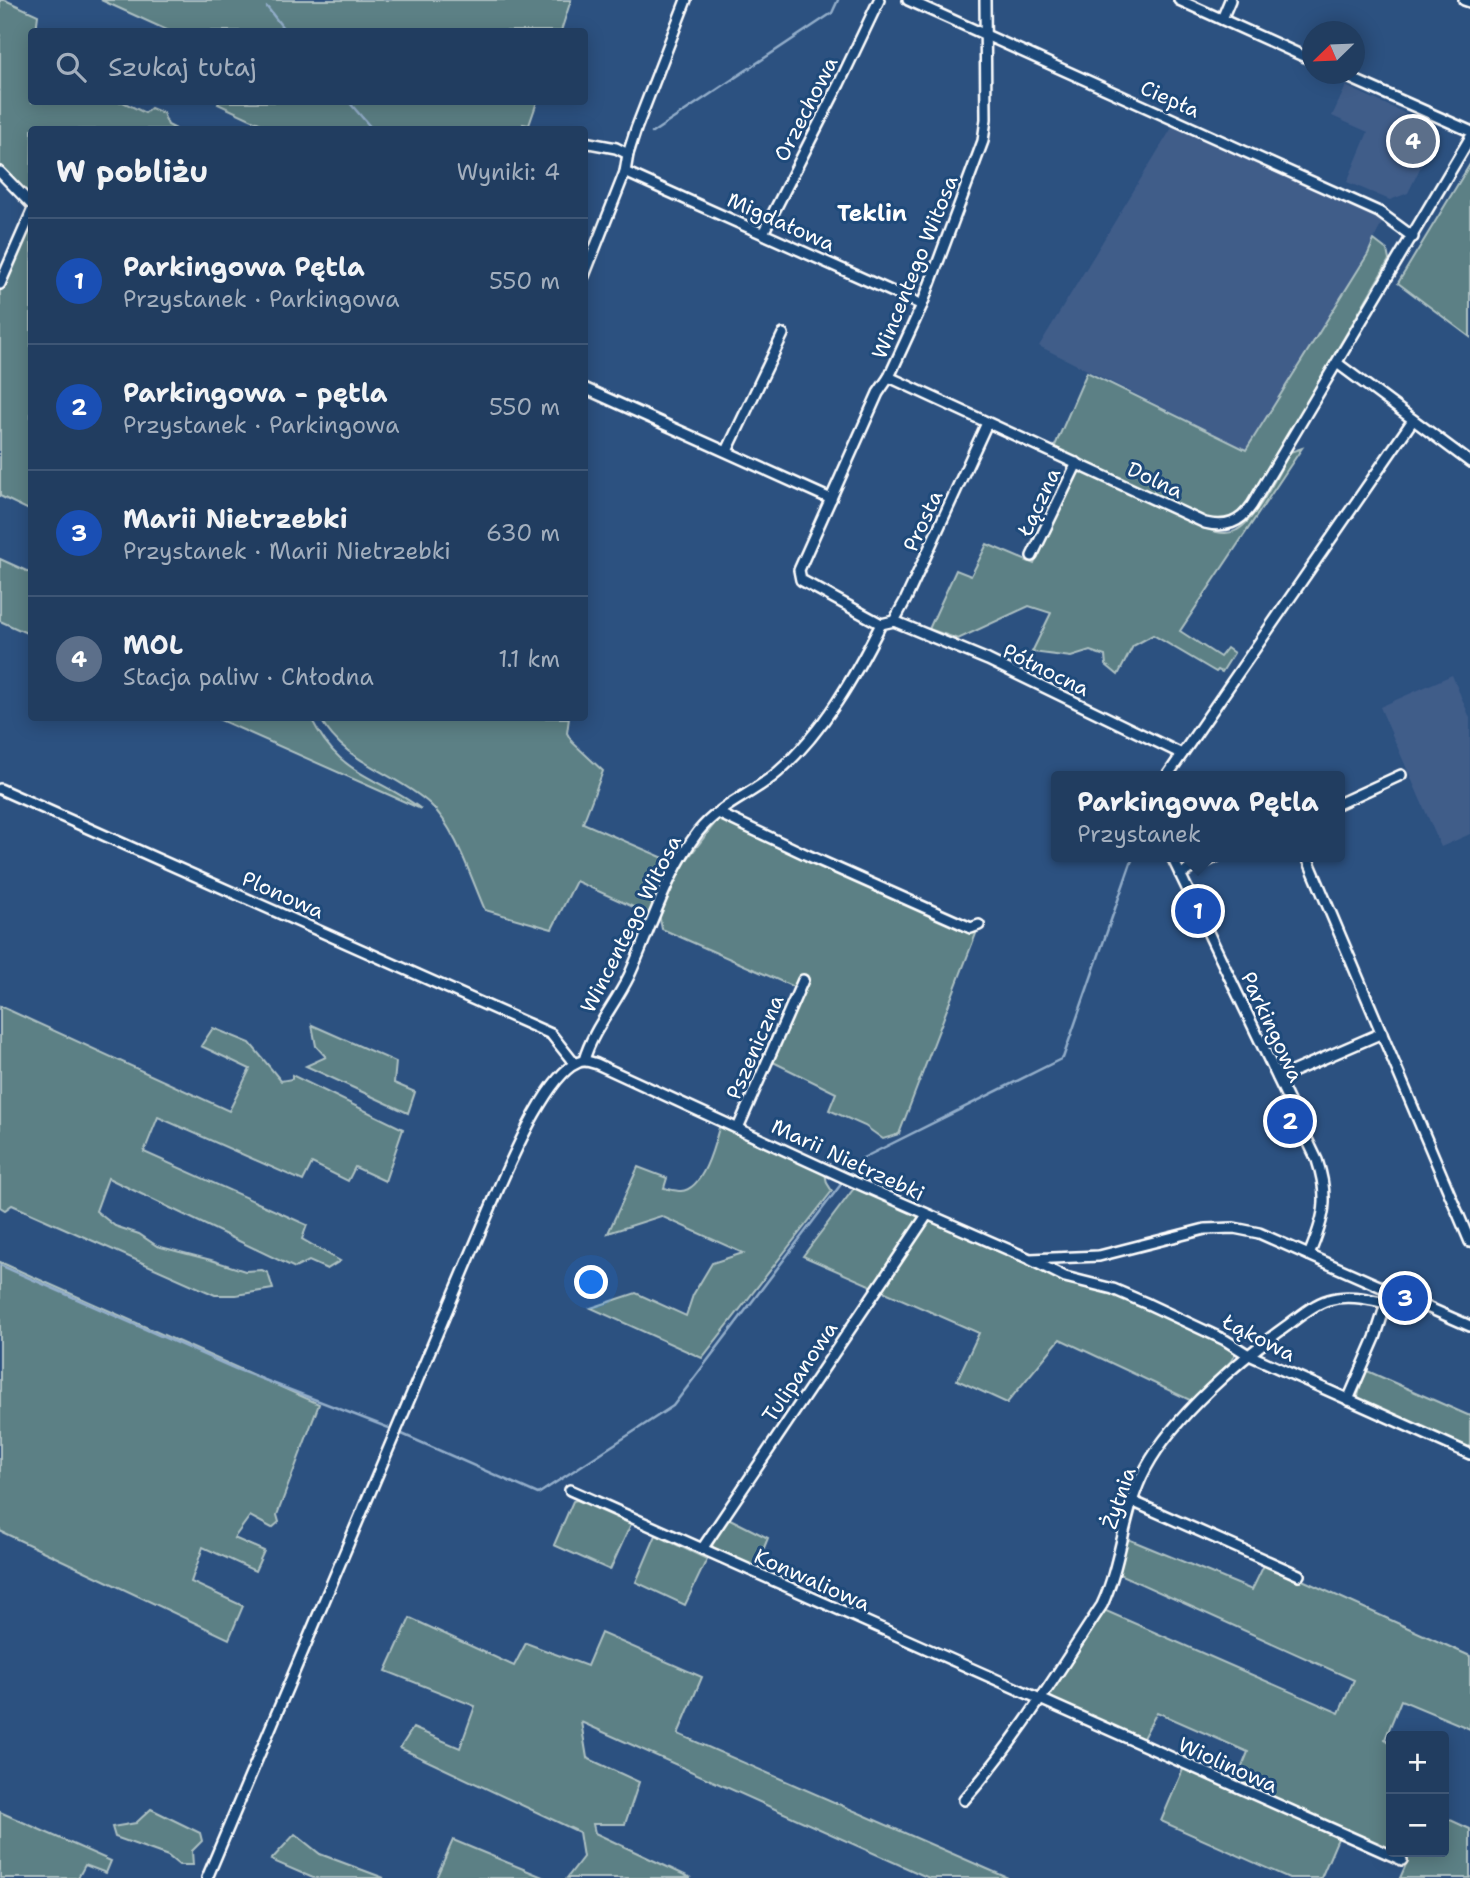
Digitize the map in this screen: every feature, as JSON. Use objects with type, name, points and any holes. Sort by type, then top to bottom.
[{"type":"street","points":[[588,266],[625,172],[628,153],[686,0]]},
{"type":"street","name":"Orzechowa","points":[[763,233],[879,0]]},
{"type":"street","name":"Ciepła","points":[[908,0],[1379,212],[1413,237]]},
{"type":"street","name":"Wincentego Witosa","points":[[584,1060],[589,1044],[628,979],[677,864],[699,831],[718,813],[778,772],[803,746],[853,679],[881,624],[818,591],[799,573],[878,393],[889,377],[922,305],[983,141],[986,119],[985,0]]},
{"type":"street","points":[[1179,0],[1302,55]]},
{"type":"street","points":[[1222,19],[1230,0]]},
{"type":"street","points":[[1464,0],[1470,2]]},
{"type":"street","points":[[1364,84],[1470,131]]},
{"type":"street","points":[[1470,138],[1337,363],[1470,462]]},
{"type":"street","points":[[588,143],[628,153]]},
{"type":"street","points":[[0,172],[28,201]]},
{"type":"street","name":"Migdałowa","points":[[625,172],[922,305]]},
{"type":"street","points":[[0,284],[28,220]]},
{"type":"street","points":[[727,451],[783,334]]},
{"type":"street","name":"Dolna","points":[[889,377],[1205,523],[1220,525],[1235,522],[1252,505],[1337,363]]},
{"type":"street","points":[[588,390],[831,499]]},
{"type":"street","points":[[1170,771],[1413,420]]},
{"type":"street","name":"Prosta","points":[[894,621],[987,423]]},
{"type":"street","name":"Łączna","points":[[1032,556],[1077,463]]},
{"type":"street","points":[[881,624],[894,621]]},
{"type":"street","name":"Północna","points":[[894,621],[988,660],[1182,754]]},
{"type":"street","points":[[1345,801],[1401,775]]},
{"type":"street","name":"Plonowa","points":[[0,789],[551,1034],[574,1063]]},
{"type":"street","points":[[718,813],[971,929],[979,925]]},
{"type":"street","name":"Parkingowa","points":[[1175,862],[1317,1160],[1324,1180],[1326,1200],[1323,1222],[1309,1255]]},
{"type":"street","points":[[1181,874],[1206,862]]},
{"type":"street","points":[[1309,862],[1470,1241]]},
{"type":"street","name":"Pszeniczna","points":[[738,1128],[803,980]]},
{"type":"street","points":[[1278,1078],[1382,1033]]},
{"type":"street","points":[[206,1878],[500,1185],[549,1091],[574,1063],[584,1060]]},
{"type":"street","name":"Marii Nietrzebki","points":[[584,1060],[1030,1259],[1099,1256],[1205,1229],[1234,1228],[1259,1233],[1467,1325]]},
{"type":"street","name":"Tulipanowa","points":[[702,1549],[927,1215]]},
{"type":"street","name":"Łąkowa","points":[[1030,1259],[1065,1277],[1113,1289],[1148,1304],[1225,1340],[1247,1354],[1470,1454]]},
{"type":"street","points":[[1348,1401],[1375,1338],[1391,1291]]},
{"type":"street","name":"Żytnia","points":[[964,1800],[985,1777],[1041,1699],[1102,1605],[1110,1588],[1146,1469],[1169,1436],[1247,1354],[1325,1301],[1342,1297],[1386,1303]]},
{"type":"street","points":[[1467,1325],[1470,1314]]},
{"type":"street","name":"Konwaliowa","points":[[570,1490],[1041,1699]]},
{"type":"street","points":[[1134,1502],[1299,1575]]},
{"type":"street","name":"Wiolinowa","points":[[1041,1699],[1402,1860]]},
{"type":"shaded area","points":[[1346,86],[1439,129],[1408,193],[1390,200],[1347,182],[1368,132],[1332,116]]},
{"type":"shaded area","points":[[1173,126],[1383,221],[1365,257],[1246,449],[1039,346]]},
{"type":"shaded area","points":[[1452,675],[1470,718],[1470,834],[1441,847],[1380,707]]},
{"type":"green space","points":[[0,0],[38,15],[36,28],[28,28],[28,105],[129,105],[145,113],[151,108],[163,113],[170,126],[28,126],[28,196],[0,167]]},
{"type":"green space","points":[[101,0],[571,0],[562,28],[162,28]]},
{"type":"green space","points":[[220,105],[536,105],[529,125],[522,126],[266,126]]},
{"type":"green space","points":[[1470,164],[1470,337],[1398,283]]},
{"type":"green space","points":[[28,222],[28,510],[0,496],[0,288]]},
{"type":"green space","points":[[1374,240],[1387,250],[1389,260],[1254,493],[1234,517],[1218,521],[1208,520],[1054,448],[1087,372],[1246,450],[1368,254]]},
{"type":"green space","points":[[1302,448],[1180,631],[1220,657],[1227,648],[1234,653],[1222,672],[1216,672],[1153,635],[1133,646],[1118,675],[1106,665],[1105,656],[1090,651],[1071,657],[1032,652],[1051,613],[1029,606],[958,639],[929,629],[956,570],[971,576],[987,544],[1034,564],[1074,475],[1083,471],[1204,528],[1229,533],[1237,530],[1252,516],[1290,452]]},
{"type":"green space","points":[[0,559],[28,572],[28,634],[0,621]]},
{"type":"green space","points":[[223,721],[313,721],[340,758],[421,809]]},
{"type":"green space","points":[[322,721],[569,721],[567,733],[572,742],[603,771],[583,823],[682,866],[719,818],[977,931],[899,1134],[883,1139],[865,1126],[829,1110],[836,1093],[773,1062],[803,991],[662,929],[660,919],[576,881],[552,929],[485,910],[462,854],[439,814],[416,793],[356,757],[330,734]]},
{"type":"green space","points":[[0,1006],[229,1111],[250,1069],[201,1046],[213,1028],[250,1043],[281,1081],[292,1079],[292,1075],[403,1129],[385,1181],[355,1167],[348,1181],[312,1163],[303,1181],[158,1117],[144,1152],[307,1225],[302,1239],[340,1261],[327,1269],[309,1261],[295,1268],[108,1178],[96,1211],[115,1226],[139,1234],[157,1246],[245,1271],[262,1270],[268,1273],[273,1289],[236,1295],[215,1295],[12,1205],[5,1210],[0,1207]]},
{"type":"green space","points":[[312,1025],[396,1062],[394,1083],[415,1092],[408,1113],[306,1066],[326,1057],[316,1046]]},
{"type":"green space","points":[[720,1124],[825,1173],[832,1191],[702,1358],[591,1308],[636,1293],[686,1316],[693,1295],[712,1263],[743,1253],[661,1216],[608,1233],[638,1167],[667,1178],[664,1188],[681,1191],[689,1189],[696,1183],[707,1164]]},
{"type":"green space","points":[[855,1187],[1061,1279],[1114,1293],[1230,1347],[1235,1354],[1192,1401],[1060,1339],[1007,1403],[957,1380],[979,1333],[803,1256]]},
{"type":"green space","points":[[0,1262],[319,1404],[277,1515],[279,1522],[272,1528],[250,1516],[234,1538],[264,1551],[255,1571],[203,1547],[191,1582],[243,1606],[229,1639],[0,1531]]},
{"type":"green space","points":[[1365,1370],[1470,1416],[1470,1452],[1362,1404],[1358,1396]]},
{"type":"green space","points":[[577,1500],[631,1524],[610,1570],[554,1545],[573,1501]]},
{"type":"green space","points":[[728,1518],[768,1538],[757,1565],[753,1567],[715,1550],[712,1545]]},
{"type":"green space","points":[[656,1535],[707,1559],[685,1605],[636,1582]]},
{"type":"green space","points":[[1128,1539],[1252,1590],[1265,1563],[1470,1656],[1470,1729],[1401,1700],[1386,1731],[1386,1850],[1235,1784],[1248,1752],[1157,1712],[1142,1740],[1057,1702],[1049,1695],[1104,1610],[1339,1713],[1354,1680],[1119,1574]]},
{"type":"green space","points":[[410,1618],[514,1666],[526,1643],[587,1666],[601,1633],[702,1677],[678,1734],[1008,1878],[929,1878],[581,1722],[587,1758],[639,1782],[625,1824],[593,1824],[595,1833],[691,1878],[567,1878],[583,1857],[579,1832],[400,1748],[413,1728],[460,1748],[475,1706],[386,1671]]},
{"type":"green space","points":[[1184,1767],[1339,1836],[1321,1878],[1289,1878],[1161,1821]]},
{"type":"green space","points":[[151,1809],[200,1833],[202,1841],[192,1851],[193,1865],[179,1865],[168,1856],[115,1837],[112,1827],[136,1823]]},
{"type":"green space","points":[[0,1812],[111,1861],[106,1873],[85,1865],[78,1878],[0,1878]]},
{"type":"green space","points":[[1449,1819],[1470,1829],[1470,1878],[1400,1878],[1408,1860],[1401,1857],[1449,1857]]},
{"type":"green space","points":[[295,1834],[320,1854],[384,1878],[313,1878],[271,1860]]},
{"type":"green space","points":[[453,1840],[545,1878],[436,1878]]},
{"type":"waterway","points":[[652,133],[832,13],[838,0]]},
{"type":"waterway","points":[[267,7],[283,28]]},
{"type":"waterway","points":[[352,105],[370,126]]},
{"type":"waterway","points":[[849,1174],[859,1160],[1063,1058],[1131,862]]},
{"type":"waterway","points":[[402,1434],[538,1494],[673,1406],[842,1183]]},
{"type":"waterway","points":[[0,1265],[236,1369],[389,1428]]},
{"type":"place","name":"MOL","points":[[1413,141]]},
{"type":"place","name":"Parkingowa Pętla","points":[[1198,911]]},
{"type":"place","name":"Parkingowa - pętla","points":[[1290,1121]]},
{"type":"place","name":"Marii Nietrzebki","points":[[1405,1298]]},
{"type":"district","name":"Teklin","points":[[872,213]]}]
